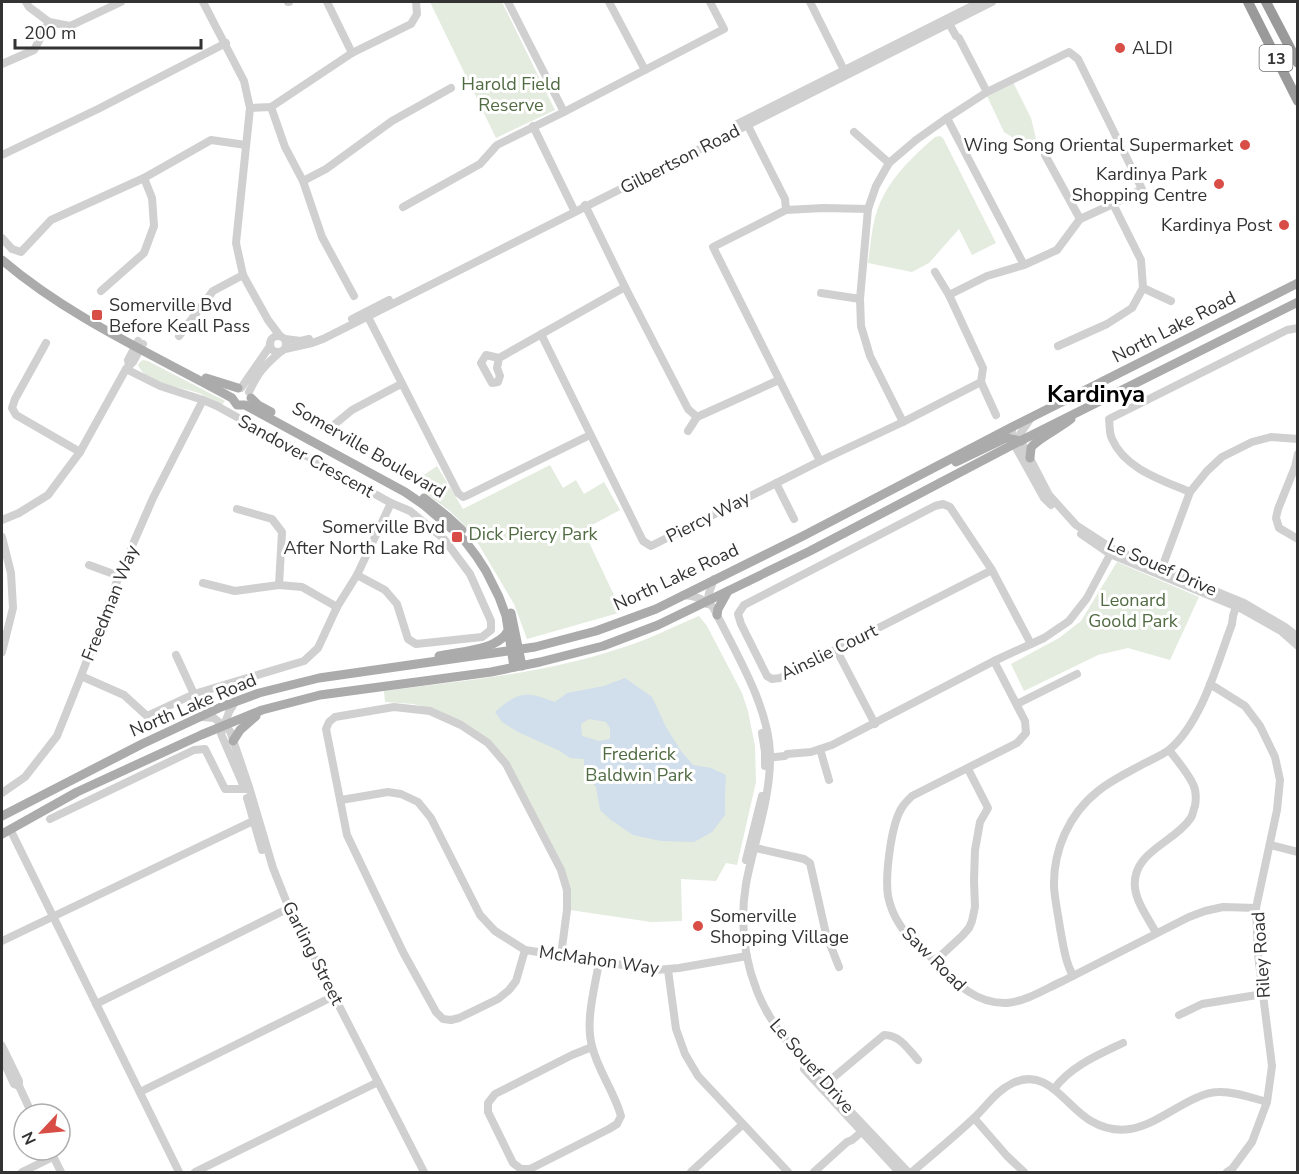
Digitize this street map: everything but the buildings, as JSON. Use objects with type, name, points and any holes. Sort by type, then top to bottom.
[{"type":"highway","name":"13","points":[[1248,2],[1298,101]]},
{"type":"highway","name":"13","points":[[1266,2],[1298,63]]},
{"type":"main road","name":"Somerville Boulevard","points":[[2,254],[73,306],[232,398],[237,405],[245,394]]},
{"type":"main road","name":"Somerville Boulevard","points":[[2,260],[36,288],[58,302],[203,377],[245,394],[424,505],[465,541],[486,571],[503,608],[515,650]]},
{"type":"main road","name":"North Lake Road","points":[[2,816],[142,744],[259,693],[319,678],[515,650],[561,641],[656,609],[1298,283]]},
{"type":"main road","name":"North Lake Road","points":[[6,832],[77,792],[262,710],[320,695],[480,673],[559,658],[603,646],[658,625],[810,550],[1016,441],[1298,302]]},
{"type":"main road","points":[[232,398],[234,392],[245,394]]},
{"type":"main road","name":"Somerville Boulevard","points":[[245,394],[258,405],[401,484],[437,508],[460,528],[487,563],[505,597],[510,609],[518,666]]},
{"type":"main road","points":[[1030,458],[1031,449],[1036,442],[1062,427],[1082,410]]},
{"type":"main road","points":[[939,465],[960,461],[1006,438],[1016,441]]},
{"type":"main road","points":[[717,615],[728,591]]},
{"type":"main road","points":[[417,664],[439,656],[493,645],[502,640],[508,631]]},
{"type":"main road","points":[[233,741],[240,730],[262,710]]},
{"type":"street","points":[[26,2],[29,7],[49,22],[70,26],[121,2]]},
{"type":"street","points":[[203,2],[244,81],[250,108],[236,243],[243,275],[277,340],[274,352],[312,343],[366,314]]},
{"type":"street","points":[[327,2],[352,52]]},
{"type":"street","points":[[250,108],[271,107],[352,52],[411,24],[417,14],[416,2]]},
{"type":"street","points":[[508,2],[564,112]]},
{"type":"street","points":[[609,2],[645,70]]},
{"type":"street","points":[[402,207],[480,164],[497,145],[724,29],[710,2]]},
{"type":"street","points":[[810,2],[845,73]]},
{"type":"street","name":"Gilbertson Road","points":[[950,20],[980,2]]},
{"type":"street","name":"Gilbertson Road","points":[[366,314],[950,20],[992,2]]},
{"type":"street","points":[[950,20],[987,92]]},
{"type":"street","points":[[2,64],[34,50],[49,22]]},
{"type":"street","points":[[2,154],[98,110],[225,43]]},
{"type":"street","points":[[903,422],[870,356],[861,326],[860,299],[868,209],[876,186],[889,163],[947,118],[987,92],[1069,52],[1078,59],[1142,189],[1080,219],[1057,250],[1024,265],[987,276],[949,295]]},
{"type":"street","points":[[303,182],[326,169],[392,121],[451,88]]},
{"type":"street","points":[[271,107],[285,147],[303,182],[322,237],[354,296]]},
{"type":"street","points":[[947,118],[1024,265]]},
{"type":"street","points":[[746,122],[784,199],[786,210]]},
{"type":"street","points":[[533,126],[574,210]]},
{"type":"street","points":[[854,132],[889,163]]},
{"type":"street","points":[[2,238],[12,249],[21,252],[51,220],[144,178],[211,140],[246,145]]},
{"type":"street","points":[[1045,155],[1080,219]]},
{"type":"street","points":[[101,291],[144,253],[154,226],[152,198],[144,178]]},
{"type":"street","points":[[1058,346],[1107,324],[1132,308],[1143,288],[1141,260],[1113,204]]},
{"type":"street","points":[[585,205],[688,409],[697,417]]},
{"type":"street","points":[[820,461],[713,247],[786,210],[868,209]]},
{"type":"street","points":[[935,272],[949,295],[983,368],[981,382],[996,415]]},
{"type":"street","points":[[179,336],[213,291],[243,275]]},
{"type":"street","points":[[499,358],[625,287]]},
{"type":"street","points":[[1143,288],[1171,301]]},
{"type":"street","points":[[821,293],[860,299]]},
{"type":"street","points":[[277,340],[301,341],[366,314]]},
{"type":"street","points":[[366,314],[458,494],[463,497],[591,435]]},
{"type":"street","points":[[1190,492],[1134,466],[1119,451],[1111,437],[1109,420],[1287,330],[1298,328]]},
{"type":"street","name":"Piercy Way","points":[[541,334],[643,541],[651,546],[981,382]]},
{"type":"street","points":[[245,394],[264,366],[287,344],[277,340]]},
{"type":"street","points":[[245,394],[277,340]]},
{"type":"street","points":[[46,343],[12,408],[16,415],[80,452]]},
{"type":"street","points":[[2,520],[19,513],[48,495],[80,452],[128,368],[134,362],[139,345]]},
{"type":"street","name":"Sandover Crescent","points":[[81,676],[124,694],[147,716],[194,694],[304,661],[318,648],[337,607],[357,575],[391,503],[223,410],[203,400],[160,386],[128,368]]},
{"type":"street","points":[[688,431],[697,417],[779,380]]},
{"type":"street","points":[[335,424],[352,410],[402,384]]},
{"type":"street","name":"Freedman Way","points":[[2,793],[25,777],[57,736],[119,576],[153,498],[203,400]]},
{"type":"street","points":[[1016,441],[1032,417]]},
{"type":"street","name":"Le Souef Drive","points":[[1012,427],[1016,441],[1044,498],[1073,528],[1112,552],[1240,605],[1285,627],[1298,638]]},
{"type":"street","points":[[1160,571],[1190,492],[1222,457],[1252,442],[1272,437],[1298,439]]},
{"type":"street","name":"Le Souef Drive","points":[[1016,441],[1030,458],[1049,495],[1076,525],[1112,552]]},
{"type":"street","points":[[1298,454],[1276,518],[1280,528],[1298,539]]},
{"type":"street","points":[[776,483],[794,519]]},
{"type":"street","points":[[357,575],[385,590],[397,604],[408,639],[416,644],[482,637],[491,630],[491,621],[470,574],[444,538],[410,511],[391,503]]},
{"type":"street","name":"Ainslie Court","points":[[943,504],[950,507],[992,570],[780,678],[772,679],[767,676],[738,614],[744,605],[935,506],[943,504]]},
{"type":"street","points":[[237,509],[272,519],[282,532],[279,585]]},
{"type":"street","points":[[2,537],[11,573],[13,608],[2,652]]},
{"type":"street","points":[[767,755],[784,752],[787,754],[811,752],[820,749],[875,724],[1031,644],[1069,621],[1087,598],[1112,552]]},
{"type":"street","points":[[89,565],[119,576]]},
{"type":"street","points":[[992,570],[1031,644]]},
{"type":"street","points":[[683,595],[695,596],[707,602],[714,579]]},
{"type":"street","points":[[203,583],[235,591],[279,585],[302,587],[337,607]]},
{"type":"street","name":"Le Souef Drive","points":[[707,602],[713,607],[757,698],[767,731],[765,806],[752,848],[744,909],[744,954],[756,990],[769,1017],[823,1086],[908,1173]]},
{"type":"street","name":"Le Souef Drive","points":[[707,602],[708,610],[752,698],[767,755]]},
{"type":"street","points":[[1073,976],[1066,958],[1054,886],[1056,857],[1064,836],[1074,817],[1098,791],[1116,778],[1169,750],[1189,727],[1210,684],[1240,605]]},
{"type":"street","name":"Le Souef Drive","points":[[1240,605],[1281,631],[1298,645]]},
{"type":"street","points":[[836,649],[875,724]]},
{"type":"street","points":[[176,655],[194,694]]},
{"type":"street","name":"Saw Road","points":[[994,661],[1025,721],[1026,733],[1017,744],[912,796],[902,806],[892,841],[887,881],[891,906],[910,939],[970,994],[997,1002],[1019,1001],[1189,916],[1223,907],[1256,908]]},
{"type":"street","points":[[1017,704],[1077,674]]},
{"type":"street","name":"Riley Road","points":[[1210,684],[1245,706],[1260,726],[1275,757],[1280,780],[1277,810],[1256,908],[1258,955],[1272,1066],[1267,1102],[1252,1142],[1233,1169],[1227,1173]]},
{"type":"street","points":[[201,717],[214,718],[224,725],[235,702]]},
{"type":"street","points":[[525,950],[516,981],[498,999],[451,1020],[443,1019],[436,1012],[403,952],[347,835],[326,729],[329,722],[335,717],[394,707],[430,711],[461,725],[488,743],[506,764],[561,870],[567,890],[567,910],[561,955]]},
{"type":"street","name":"Garling Street","points":[[247,789],[221,734],[224,725],[230,731],[247,789],[255,819],[287,909],[419,1171]]},
{"type":"street","points":[[50,819],[194,750],[205,749],[225,789],[247,789]]},
{"type":"street","points":[[820,749],[829,780]]},
{"type":"street","points":[[1156,933],[1137,898],[1134,886],[1136,874],[1150,852],[1180,831],[1191,818],[1196,801],[1194,785],[1169,750]]},
{"type":"street","points":[[935,961],[969,928],[975,907],[975,850],[980,822],[988,808],[968,769]]},
{"type":"street","name":"McMahon Way","points":[[341,800],[388,792],[401,794],[418,802],[431,818],[480,915],[495,931],[525,950],[656,970],[668,970],[724,959],[732,954],[744,954]]},
{"type":"street","points":[[2,941],[255,819]]},
{"type":"street","points":[[6,832],[52,916],[179,1173]]},
{"type":"street","points":[[1269,845],[1298,852]]},
{"type":"street","points":[[752,848],[804,859],[810,863],[826,934],[839,967]]},
{"type":"street","points":[[96,1004],[287,909]]},
{"type":"street","points":[[592,1047],[495,1094],[488,1103],[488,1112],[508,1154],[513,1163],[521,1169],[530,1169],[609,1129],[621,1116],[618,1104],[596,1059],[590,1038],[590,1020],[599,962]]},
{"type":"street","points":[[668,970],[676,1029],[685,1054],[698,1076],[788,1173]]},
{"type":"street","points":[[1179,1015],[1202,1004],[1263,994]]},
{"type":"street","points":[[140,1092],[332,998]]},
{"type":"street","points":[[823,1086],[884,1035],[898,1037],[918,1060]]},
{"type":"street","points":[[1054,1089],[1062,1079],[1081,1064],[1123,1043]]},
{"type":"street","points":[[2,1046],[5,1063],[14,1084],[19,1086],[26,1102]]},
{"type":"street","points":[[912,1173],[1006,1087],[1022,1079],[1034,1079],[1045,1083],[1091,1121],[1101,1127],[1117,1130],[1132,1129],[1143,1125],[1202,1096],[1216,1092],[1227,1092],[1267,1102]]},
{"type":"street","points":[[195,1173],[376,1083]]},
{"type":"street","points":[[974,1118],[1023,1173]]},
{"type":"street","points":[[691,1173],[743,1124]]},
{"type":"street","points":[[814,1173],[852,1140],[862,1128]]},
{"type":"street","name":"Le Souef Drive","points":[[862,1128],[899,1173]]},
{"type":"street","points":[[22,1173],[39,1162]]},
{"type":"green space","name":"Harold Field Reserve","points":[[430,2],[502,2],[555,110],[496,138]]},
{"type":"green space","points":[[1013,82],[1031,118],[1038,147],[1032,150],[1004,132],[987,96]]},
{"type":"green space","points":[[940,136],[996,243],[972,255],[959,229],[929,263],[912,272],[868,263],[874,222],[883,196],[897,175],[915,155],[935,137]]},
{"type":"green space","points":[[143,360],[225,401],[222,405],[196,392],[154,380],[147,376],[138,365]]},
{"type":"green space","name":"Dick Piercy Park","points":[[550,465],[563,488],[576,480],[584,494],[604,482],[620,510],[592,525],[594,534],[587,538],[622,612],[527,639],[514,604],[479,545],[450,511],[420,489],[424,475],[437,466],[463,509]]},
{"type":"green space","name":"Leonard Goold Park","points":[[1117,562],[1199,597],[1170,660],[1128,648],[1098,655],[1024,691],[1011,664],[1059,638],[1081,621]]},
{"type":"green space","name":"Frederick Baldwin Park","points":[[699,616],[707,626],[742,693],[755,746],[756,782],[737,865],[726,863],[716,881],[681,879],[682,921],[651,922],[570,910],[569,885],[491,741],[440,711],[413,704],[385,702],[384,691],[502,676],[589,658],[639,642]]},
{"type":"water","points":[[625,678],[652,697],[666,727],[693,765],[711,768],[726,775],[725,815],[712,832],[694,842],[661,841],[633,835],[600,810],[596,787],[584,773],[584,759],[570,758],[518,732],[502,722],[495,712],[510,700],[523,695],[537,696],[555,702],[567,693],[604,686]],"holes":[[[589,719],[606,722],[610,728],[610,739],[599,741],[582,736],[581,724]]]},
{"type":"place","name":"ALDI","points":[[1120,48]]},
{"type":"place","name":"Wing Song Oriental Supermarket","points":[[1245,145]]},
{"type":"place","name":"Kardinya Park Shopping Centre","points":[[1219,184]]},
{"type":"place","name":"Kardinya Post","points":[[1284,225]]},
{"type":"place","name":"Somerville Bvd Before Keall Pass","points":[[97,315]]},
{"type":"place","name":"Somerville Bvd After North Lake Rd","points":[[457,537]]},
{"type":"place","name":"Somerville Shopping Village","points":[[698,926]]},
{"type":"district","name":"Kardinya","points":[[1096,394]]}]
